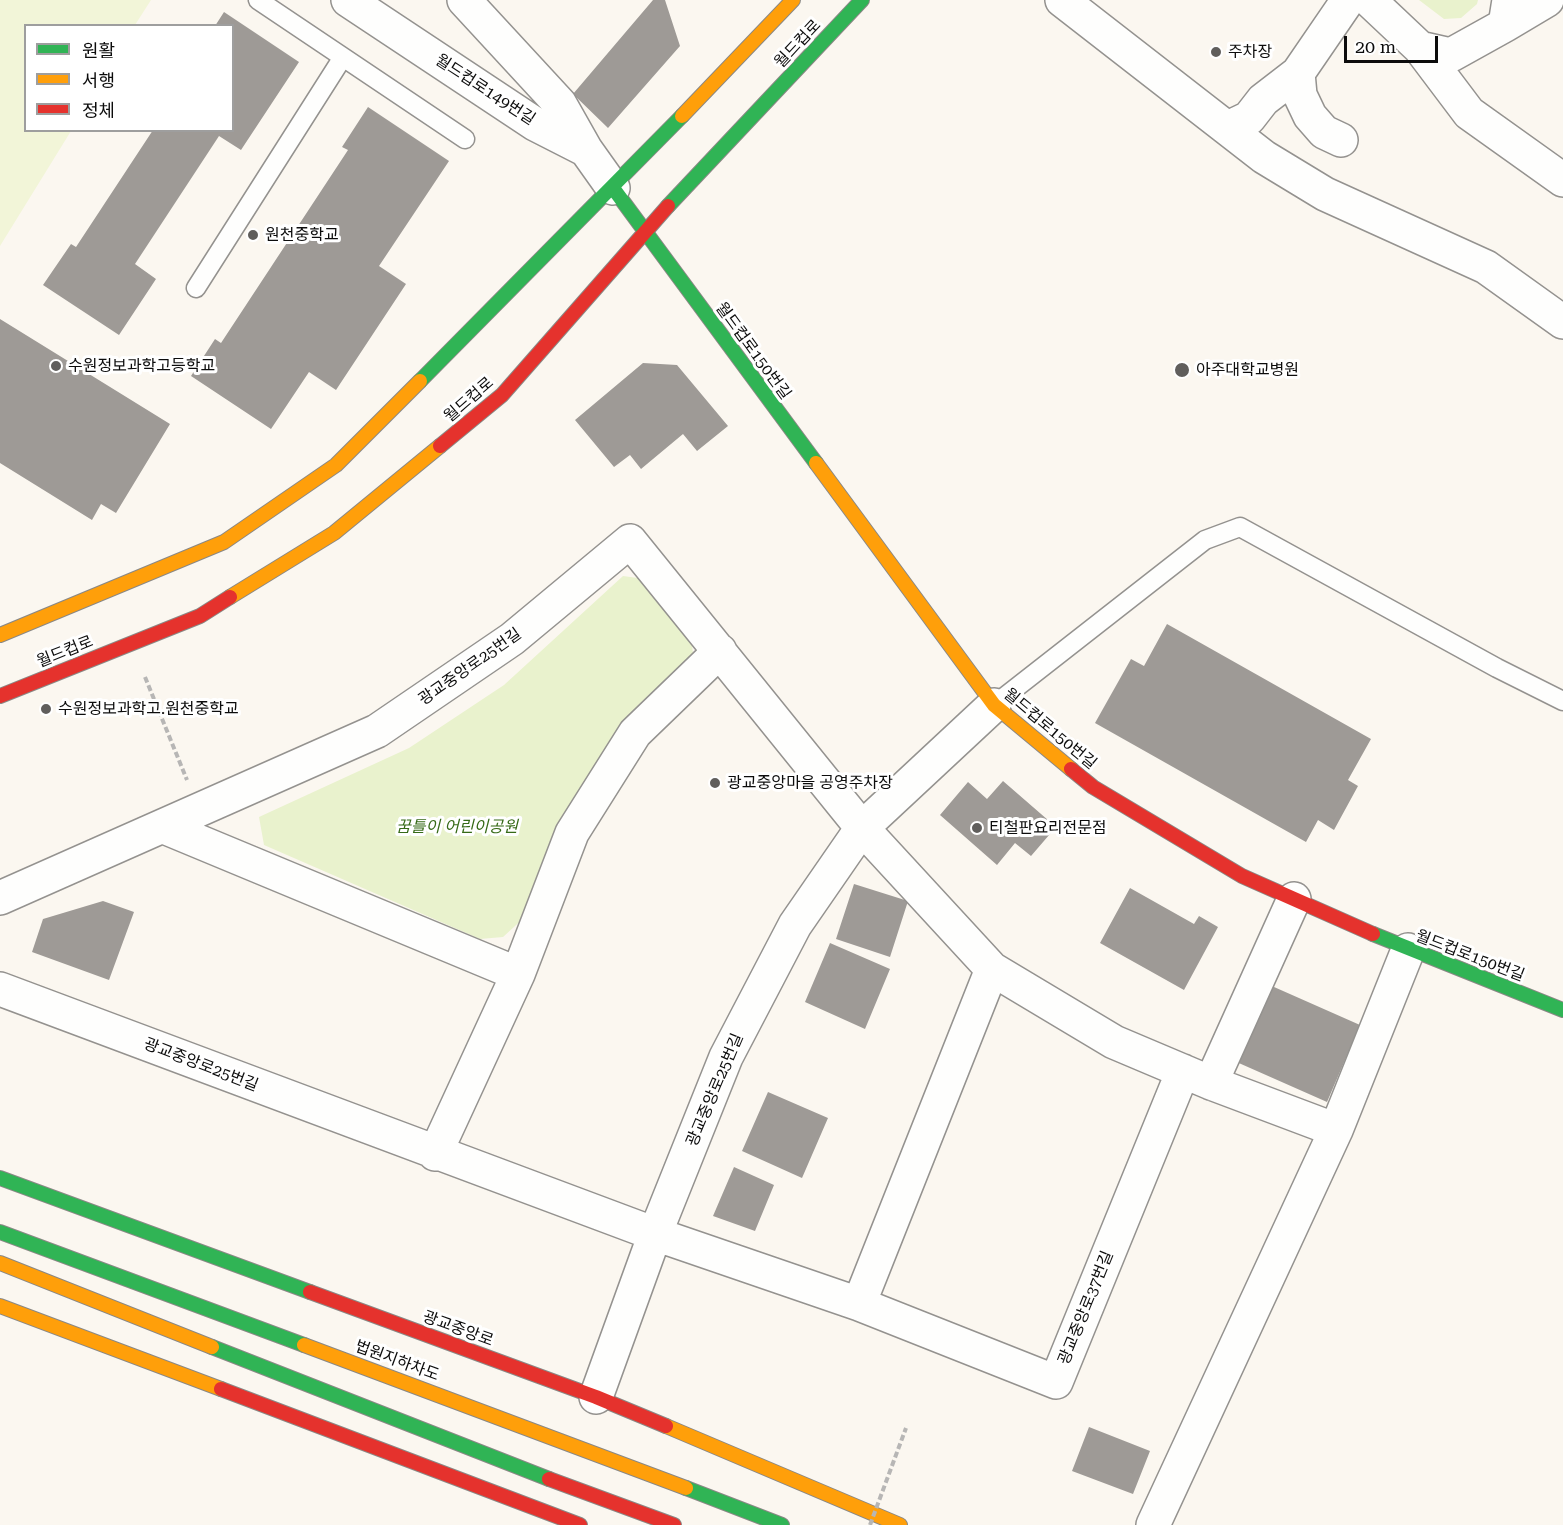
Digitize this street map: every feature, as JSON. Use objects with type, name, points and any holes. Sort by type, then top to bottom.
[{"type":"street","name":"월드컵로149번길","points":[[348,0],[535,124],[586,150],[613,188]]},
{"type":"street","points":[[464,0],[560,105],[586,150]]},
{"type":"street","name":"월드컵로","points":[[0,635],[224,542],[336,465],[613,188],[794,0]]},
{"type":"street","name":"월드컵로","points":[[0,696],[200,616],[333,533],[502,395],[645,231],[862,0]]},
{"type":"street","points":[[1062,0],[1264,157],[1325,194],[1486,267],[1563,322]]},
{"type":"street","points":[[1228,128],[1250,118],[1263,100],[1298,73],[1348,0]]},
{"type":"street","points":[[1369,0],[1420,48],[1469,113],[1563,180]]},
{"type":"street","points":[[1420,48],[1451,55],[1507,12],[1547,0]]},
{"type":"street","points":[[1298,73],[1300,95],[1310,116],[1324,132],[1341,140]]},
{"type":"street","name":"월드컵로150번길","points":[[613,188],[994,705],[1093,787],[1242,876],[1408,950],[1563,1010]]},
{"type":"street","name":"광교중앙로25번길","points":[[0,898],[377,731],[512,639],[630,541],[862,828]]},
{"type":"street","points":[[435,1154],[518,974],[572,833],[635,733],[720,651]]},
{"type":"street","name":"광교중앙로25번길","points":[[596,1397],[655,1234],[726,1057],[795,925],[862,828],[994,705]]},
{"type":"street","points":[[164,827],[518,974]]},
{"type":"street","points":[[862,828],[992,969],[1114,1042],[1197,1077],[1336,1130]]},
{"type":"street","points":[[1197,1077],[1294,899]]},
{"type":"street","points":[[1153,1525],[1336,1130],[1408,950]]},
{"type":"street","points":[[859,1304],[992,969]]},
{"type":"street","name":"광교중앙로25번길","points":[[0,989],[435,1154],[655,1234]]},
{"type":"street","name":"광교중앙로37번길","points":[[655,1234],[859,1304],[1056,1382],[1197,1077]]},
{"type":"street","name":"광교중앙로","points":[[0,1178],[596,1397],[900,1525]]},
{"type":"street","name":"법원지하차도","points":[[0,1232],[535,1430],[782,1525]]},
{"type":"street","points":[[0,1263],[485,1455],[674,1525]]},
{"type":"street","points":[[0,1306],[580,1525]]},
{"type":"lane","points":[[258,0],[465,139]]},
{"type":"lane","points":[[196,288],[343,57]]},
{"type":"lane","points":[[994,705],[1205,540],[1240,527],[1563,701]]},
{"type":"path","points":[[145,677],[199,811]]},
{"type":"path","points":[[870,1525],[906,1428]]},
{"type":"green space","points":[[0,0],[151,0],[136,24],[24,24],[24,132],[70,132],[0,246]]},
{"type":"green space","points":[[1419,0],[1478,0],[1477,4],[1461,18],[1444,19]]},
{"type":"green space","name":"꿈틀이 어린이공원","points":[[623,576],[645,579],[690,632],[693,653],[622,722],[557,825],[526,916],[503,937],[480,939],[264,845],[259,817],[409,748],[504,685]]},
{"type":"building","points":[[653,0],[665,0],[680,46],[608,128],[573,94]]},
{"type":"building","points":[[224,12],[299,62],[241,150],[219,136],[135,264],[156,279],[119,335],[43,285],[71,244],[76,247],[152,132],[234,132],[234,24],[216,24]]},
{"type":"building","points":[[368,107],[449,161],[379,266],[406,284],[336,390],[309,372],[271,429],[191,376],[215,339],[221,343],[348,150],[342,147]]},
{"type":"building","points":[[0,319],[170,424],[116,513],[101,504],[92,520],[0,463]]},
{"type":"building","points":[[643,363],[677,365],[728,426],[697,451],[683,434],[641,469],[630,455],[614,467],[575,420]]},
{"type":"building","points":[[1167,624],[1371,739],[1348,780],[1358,786],[1334,830],[1318,820],[1306,842],[1095,723],[1131,659],[1144,666]]},
{"type":"building","points":[[1003,781],[1056,827],[1031,856],[1015,843],[997,865],[940,815],[968,782],[987,799]]},
{"type":"building","points":[[854,884],[908,901],[890,957],[836,939]]},
{"type":"building","points":[[1130,888],[1194,924],[1199,916],[1218,927],[1184,990],[1100,943]]},
{"type":"building","points":[[103,901],[134,912],[109,980],[32,952],[43,919]]},
{"type":"building","points":[[830,943],[890,969],[865,1029],[805,1002]]},
{"type":"building","points":[[1265,983],[1360,1025],[1327,1102],[1232,1060]]},
{"type":"building","points":[[768,1092],[828,1118],[802,1178],[742,1151]]},
{"type":"building","points":[[734,1167],[774,1185],[755,1231],[713,1216]]},
{"type":"building","points":[[1089,1427],[1150,1451],[1133,1494],[1072,1471]]},
{"type":"traffic: fast","points":[[668,206],[862,0]]},
{"type":"traffic: fast","points":[[420,381],[682,116]]},
{"type":"traffic: fast","points":[[613,188],[816,463]]},
{"type":"traffic: fast","points":[[1373,934],[1563,1010]]},
{"type":"traffic: fast","points":[[0,1178],[310,1292]]},
{"type":"traffic: fast","points":[[0,1232],[304,1345]]},
{"type":"traffic: fast","points":[[212,1347],[549,1479]]},
{"type":"traffic: fast","points":[[686,1488],[782,1525]]},
{"type":"traffic: slow","points":[[682,116],[793,0]]},
{"type":"traffic: slow","points":[[0,635],[224,542],[336,465],[420,381]]},
{"type":"traffic: slow","points":[[230,597],[334,533],[440,446]]},
{"type":"traffic: slow","points":[[816,463],[994,705],[1071,769]]},
{"type":"traffic: slow","points":[[0,1263],[212,1347]]},
{"type":"traffic: slow","points":[[0,1306],[221,1389]]},
{"type":"traffic: slow","points":[[304,1345],[686,1488]]},
{"type":"traffic: slow","points":[[666,1426],[900,1525]]},
{"type":"traffic: jam","points":[[440,446],[502,395],[668,206]]},
{"type":"traffic: jam","points":[[0,696],[200,616],[230,597]]},
{"type":"traffic: jam","points":[[1071,769],[1093,787],[1242,876],[1373,934]]},
{"type":"traffic: jam","points":[[310,1292],[596,1397],[666,1426]]},
{"type":"traffic: jam","points":[[221,1389],[580,1525]]},
{"type":"traffic: jam","points":[[549,1479],[674,1525]]},
{"type":"place","name":"주차장","points":[[1216,52]]},
{"type":"place","name":"원천중학교","points":[[253,235]]},
{"type":"place","name":"수원정보과학고등학교","points":[[56,366]]},
{"type":"place","name":"아주대학교병원","points":[[1182,370]]},
{"type":"place","name":"수원정보과학고.원천중학교","points":[[46,709]]},
{"type":"place","name":"광교중앙마을 공영주차장","points":[[715,783]]},
{"type":"place","name":"티철판요리전문점","points":[[977,828]]}]
